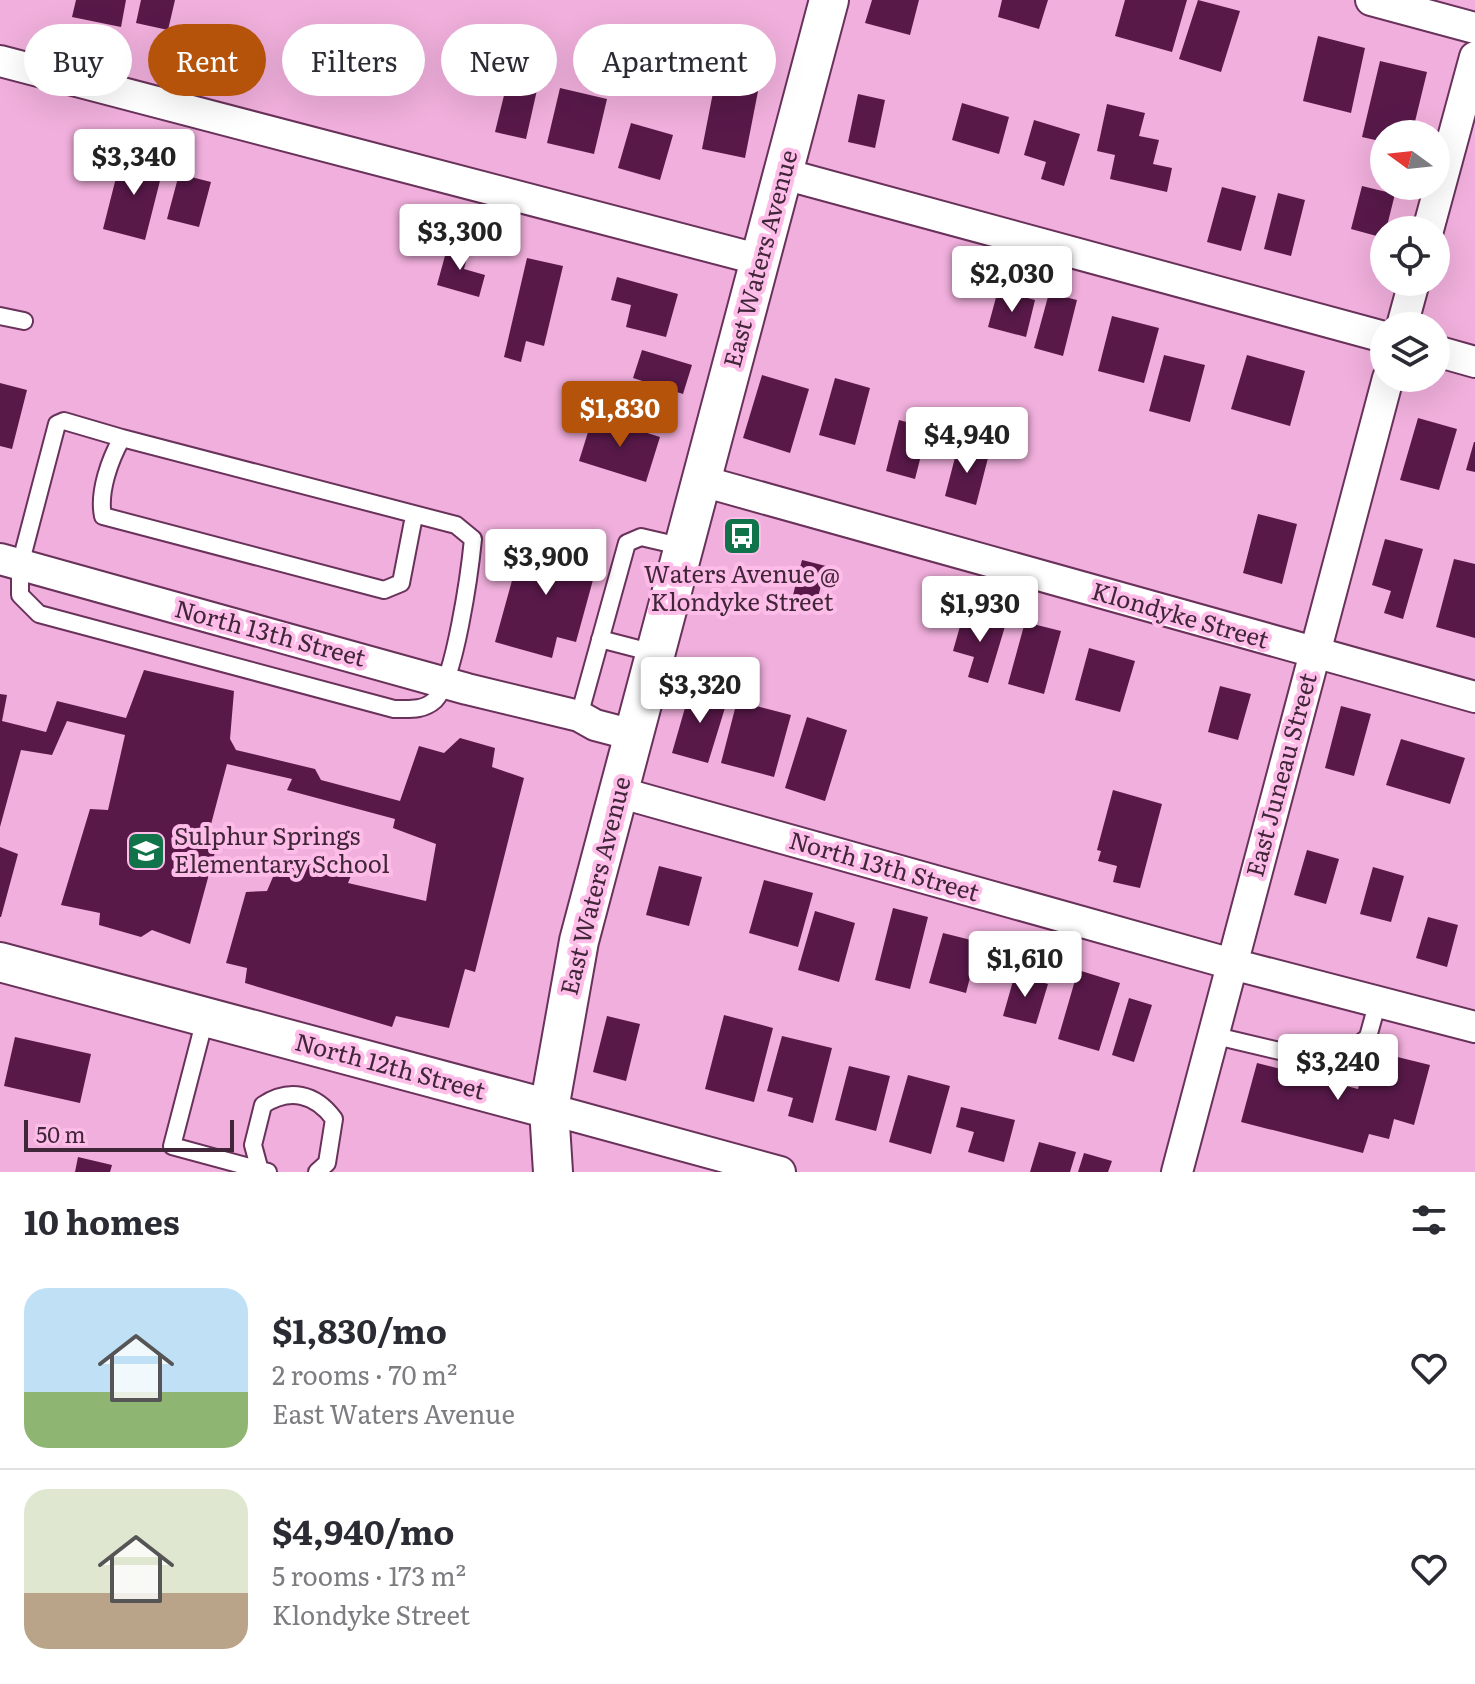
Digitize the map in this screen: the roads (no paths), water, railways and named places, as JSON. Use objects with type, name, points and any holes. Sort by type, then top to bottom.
[{"type":"street","name":"East Waters Avenue","points":[[553,1172],[549,1109],[579,941],[829,0]]},
{"type":"street","points":[[1371,0],[1475,28]]},
{"type":"street","points":[[1432,216],[1475,57]]},
{"type":"street","points":[[0,61],[761,260]]},
{"type":"street","points":[[784,174],[1370,333]]},
{"type":"street","points":[[1450,355],[1475,362]]},
{"type":"street","name":"East Juneau Street","points":[[1177,1172],[1216,1036],[1232,964],[1384,392]]},
{"type":"street","name":"Klondyke Street","points":[[702,481],[1475,697]]},
{"type":"street","name":"North 13th Street","points":[[10,562],[446,683],[579,716],[595,725],[633,735]]},
{"type":"street","name":"North 13th Street","points":[[618,792],[1232,964],[1475,1027]]},
{"type":"street","name":"North 12th Street","points":[[0,962],[780,1172]]},
{"type":"lane","points":[[0,316],[24,321]]},
{"type":"lane","points":[[64,421],[414,516],[456,525],[473,539],[446,683],[434,701],[418,710],[394,709],[39,614],[20,595],[10,562],[57,424],[64,421]]},
{"type":"lane","points":[[122,438],[114,452],[100,503],[103,516],[361,586],[384,590],[401,583],[414,516]]},
{"type":"lane","points":[[579,716],[627,543],[641,537],[684,547]]},
{"type":"lane","points":[[600,639],[654,653]]},
{"type":"lane","points":[[1216,1036],[1335,1064],[1368,1037],[1378,1001]]},
{"type":"lane","points":[[205,1019],[172,1146],[263,1170]]},
{"type":"lane","points":[[263,1170],[253,1145],[263,1105],[279,1095],[304,1095],[323,1104],[334,1119],[327,1163],[317,1172]]},
{"type":"place","name":"Waters Avenue @ Klondyke Street","points":[[742,536]]},
{"type":"place","name":"Sulphur Springs Elementary School","points":[[146,851]]}]
